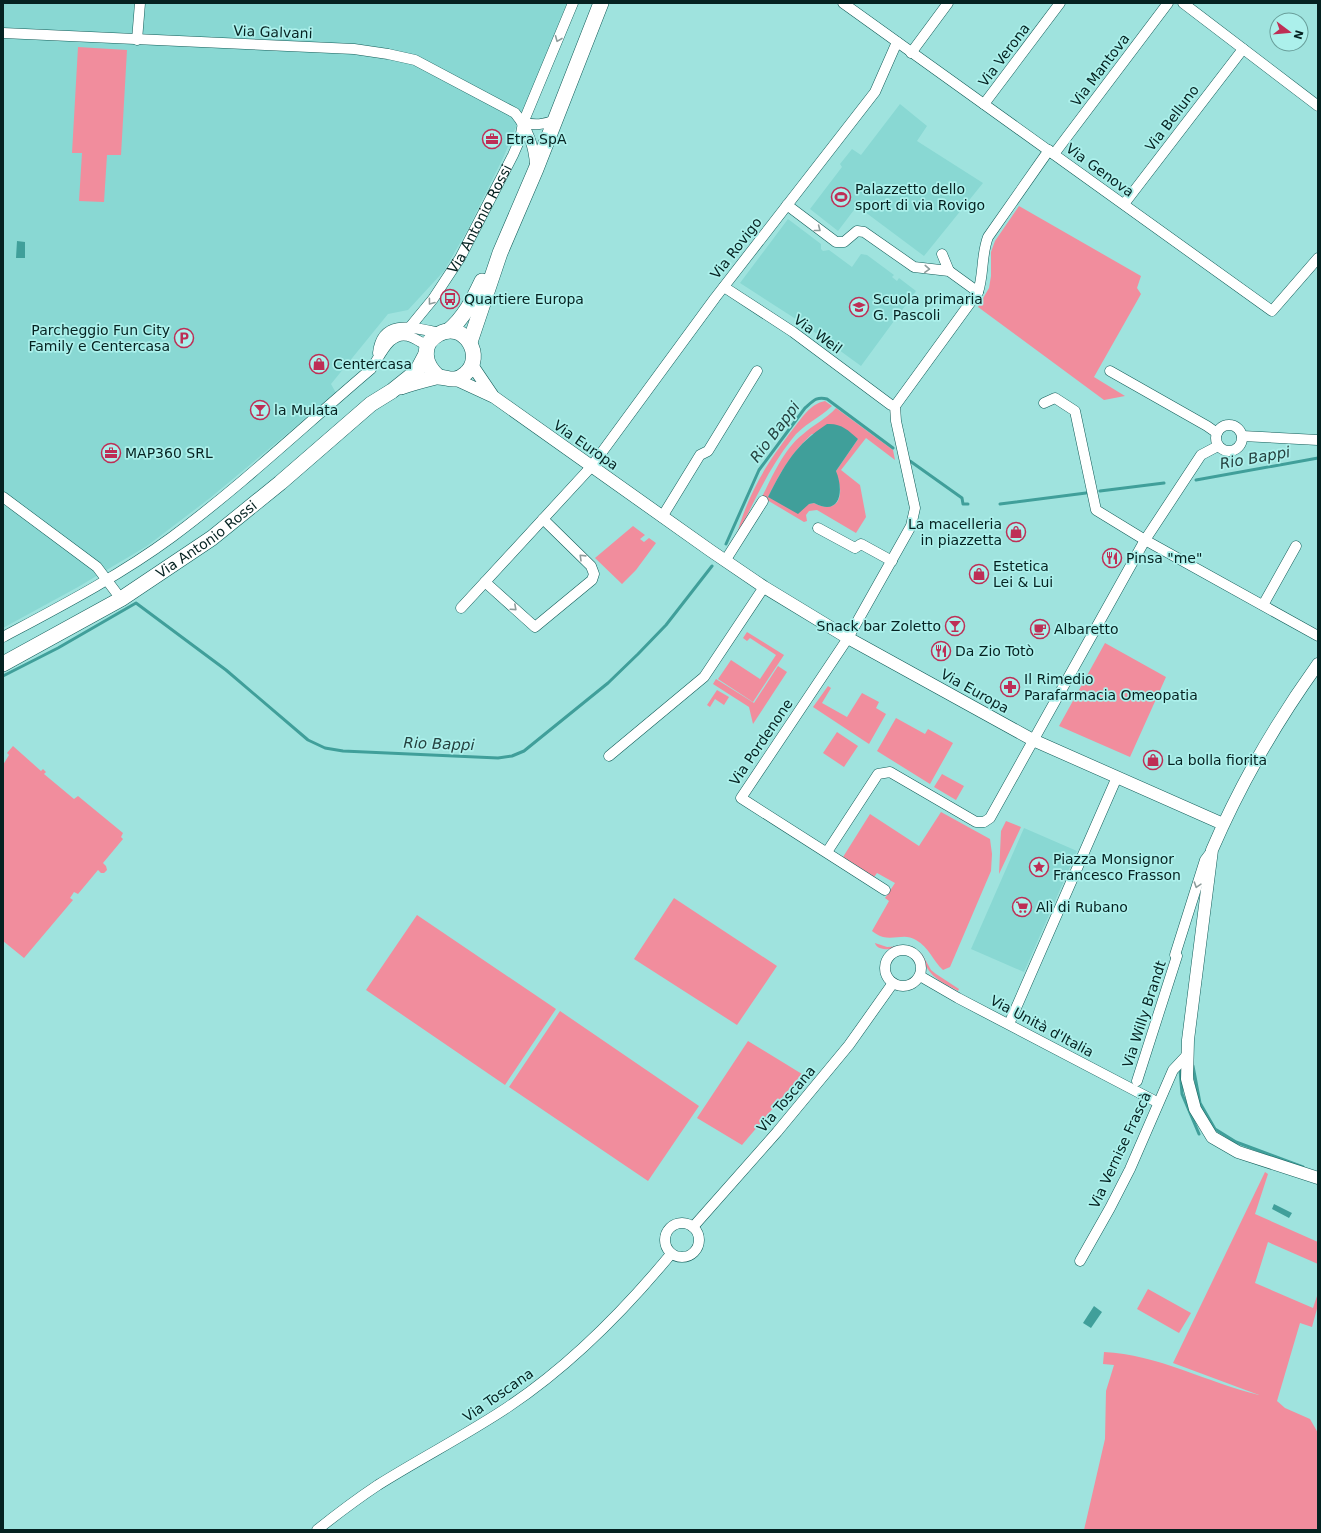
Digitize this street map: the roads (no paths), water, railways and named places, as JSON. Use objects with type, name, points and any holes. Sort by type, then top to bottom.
[{"type":"main road","name":"Via Antonio Rossi","points":[[470,342],[500,253],[536,169],[598,7]]},
{"type":"main road","name":"Via Antonio Rossi","points":[[3,664],[121,599],[212,538],[280,483],[372,404],[392,391],[417,371],[433,338],[458,323],[472,302],[485,276],[500,253]]},
{"type":"main road","name":"Via Antonio Rossi","points":[[444,332],[457,332],[470,342],[474,353],[472,366]]},
{"type":"main road","points":[[427,350],[427,363],[431,371],[438,377]]},
{"type":"main road","points":[[454,380],[465,375],[472,366]]},
{"type":"main road","name":"Via Antonio Rossi","points":[[392,391],[438,377],[454,380]]},
{"type":"street","points":[[137,40],[140,3]]},
{"type":"street","name":"Via Antonio Rossi","points":[[410,327],[433,299],[460,258],[513,155],[520,139],[523,123],[573,3]]},
{"type":"street","name":"Via Genova","points":[[843,3],[1272,311],[1318,258]]},
{"type":"street","points":[[911,52],[948,3]]},
{"type":"street","name":"Via Verona","points":[[984,104],[1060,3]]},
{"type":"street","name":"Via Mantova","points":[[978,292],[981,283],[983,250],[988,237],[1051,152],[1168,3]]},
{"type":"street","points":[[1183,3],[1318,106]]},
{"type":"street","name":"Via Galvani","points":[[3,33],[354,49],[388,54],[415,60],[515,113],[523,123]]},
{"type":"street","name":"Via Rovigo","points":[[461,608],[590,467],[724,287],[875,92],[896,42]]},
{"type":"street","name":"Via Belluno","points":[[1124,204],[1243,49]]},
{"type":"street","points":[[523,123],[537,125],[547,124],[555,120]]},
{"type":"street","name":"Via Antonio Rossi","points":[[523,123],[534,148],[536,169]]},
{"type":"street","points":[[787,205],[836,242],[844,242],[857,231],[864,232],[914,267],[949,271],[978,292],[895,406],[915,508],[915,517],[848,638]]},
{"type":"street","points":[[942,254],[949,271]]},
{"type":"street","name":"Via Weil","points":[[724,287],[793,332],[891,405],[895,406]]},
{"type":"street","name":"Via Antonio Rossi","points":[[378,359],[382,340],[388,332],[397,327],[410,327],[444,332]]},
{"type":"street","name":"Via Antonio Rossi","points":[[3,637],[108,580],[171,538],[211,507],[371,369],[390,341],[398,335],[408,336],[427,350]]},
{"type":"street","name":"Via Europa","points":[[472,366],[494,397]]},
{"type":"street","points":[[662,517],[700,455],[708,450],[757,371]]},
{"type":"street","points":[[1110,371],[1207,426],[1216,433]]},
{"type":"street","name":"Via Europa","points":[[454,380],[494,397],[590,467],[764,587],[848,638],[1033,740],[1223,824]]},
{"type":"street","points":[[1044,404],[1055,398],[1075,412],[1096,510],[1144,540],[1318,636]]},
{"type":"street","points":[[1227,425],[1234,426],[1239,430],[1242,436],[1241,442],[1237,448],[1224,450],[1218,446],[1216,433],[1220,427],[1227,425]]},
{"type":"street","points":[[1242,436],[1318,440]]},
{"type":"street","points":[[827,852],[878,774],[890,772],[976,822],[984,822],[990,818],[1144,540],[1201,455],[1218,446]]},
{"type":"street","points":[[3,497],[93,563],[108,580],[121,599]]},
{"type":"street","points":[[720,557],[763,501]]},
{"type":"street","points":[[485,582],[535,627],[592,580],[594,574],[592,566],[542,519]]},
{"type":"street","points":[[818,528],[855,548],[861,544],[892,561]]},
{"type":"street","points":[[1264,605],[1296,546]]},
{"type":"street","points":[[609,756],[704,677],[764,587]]},
{"type":"street","name":"Via Pordenone","points":[[848,638],[741,798],[885,890]]},
{"type":"street","points":[[1318,664],[1281,717],[1223,824],[1212,850],[1198,952],[1187,1079],[1195,1109],[1212,1137],[1238,1152],[1318,1178]]},
{"type":"street","points":[[1009,1024],[1117,777]]},
{"type":"street","name":"Via Willy Brandt","points":[[1137,1081],[1205,860],[1212,850]]},
{"type":"street","points":[[909,951],[918,958],[921,970],[920,976],[913,984],[908,986],[893,983],[887,977],[885,968],[888,960],[897,952],[909,951]]},
{"type":"street","name":"Via Unità d'Italia","points":[[920,976],[958,998],[1153,1100]]},
{"type":"street","name":"Via Toscana","points":[[694,1227],[777,1132],[849,1045],[893,983]]},
{"type":"street","name":"Via Vernise Frascà","points":[[1080,1261],[1130,1169],[1173,1070],[1188,1054]]},
{"type":"street","points":[[682,1223],[694,1227],[699,1239],[696,1250],[687,1257],[679,1257],[671,1254],[665,1243],[667,1231],[673,1226],[682,1223]]},
{"type":"street","name":"Via Toscana","points":[[317,1530],[378,1485],[462,1437],[510,1406],[560,1368],[600,1333],[644,1287],[671,1254]]},
{"type":"waterway","name":"Rio Bappi","points":[[726,544],[759,470],[805,408],[815,400],[820,398],[827,399],[893,448]]},
{"type":"waterway","name":"Rio Bappi","points":[[1196,480],[1318,458]]},
{"type":"waterway","name":"Rio Bappi","points":[[910,461],[962,498],[963,504],[968,504]]},
{"type":"waterway","points":[[1100,491],[1164,483]]},
{"type":"waterway","name":"Rio Bappi","points":[[1000,504],[1086,493]]},
{"type":"waterway","name":"Rio Bappi","points":[[3,676],[58,648],[136,603],[226,670],[308,740],[325,748],[343,751],[498,758],[512,756],[524,751],[608,683],[666,625],[712,566]]},
{"type":"waterway","points":[[1193,1066],[1200,1103],[1215,1129],[1236,1142],[1303,1167]]},
{"type":"waterway","points":[[1180,1070],[1182,1094],[1199,1134]]},
{"type":"place","name":"Etra SpA","points":[[492,139]]},
{"type":"place","name":"Palazzetto dello sport di via Rovigo","points":[[841,197]]},
{"type":"place","name":"Quartiere Europa","points":[[450,299]]},
{"type":"place","name":"Scuola primaria G. Pascoli","points":[[859,307]]},
{"type":"place","name":"Parcheggio Fun City Family e Centercasa","points":[[184,338]]},
{"type":"place","name":"Centercasa","points":[[319,364]]},
{"type":"place","name":"la Mulata","points":[[260,410]]},
{"type":"place","name":"MAP360 SRL","points":[[111,453]]},
{"type":"place","name":"La macelleria in piazzetta","points":[[1016,532]]},
{"type":"place","name":"Pinsa \"me\"","points":[[1112,558]]},
{"type":"place","name":"Estetica Lei & Lui","points":[[979,574]]},
{"type":"place","name":"Snack bar Zoletto","points":[[955,626]]},
{"type":"place","name":"Albaretto","points":[[1040,629]]},
{"type":"place","name":"Da Zio Totò","points":[[941,651]]},
{"type":"place","name":"Il Rimedio Parafarmacia Omeopatia","points":[[1010,687]]},
{"type":"place","name":"La bolla fiorita","points":[[1153,760]]},
{"type":"place","name":"Piazza Monsignor Francesco Frasson","points":[[1039,867]]},
{"type":"place","name":"Alì di Rubano","points":[[1022,907]]}]
